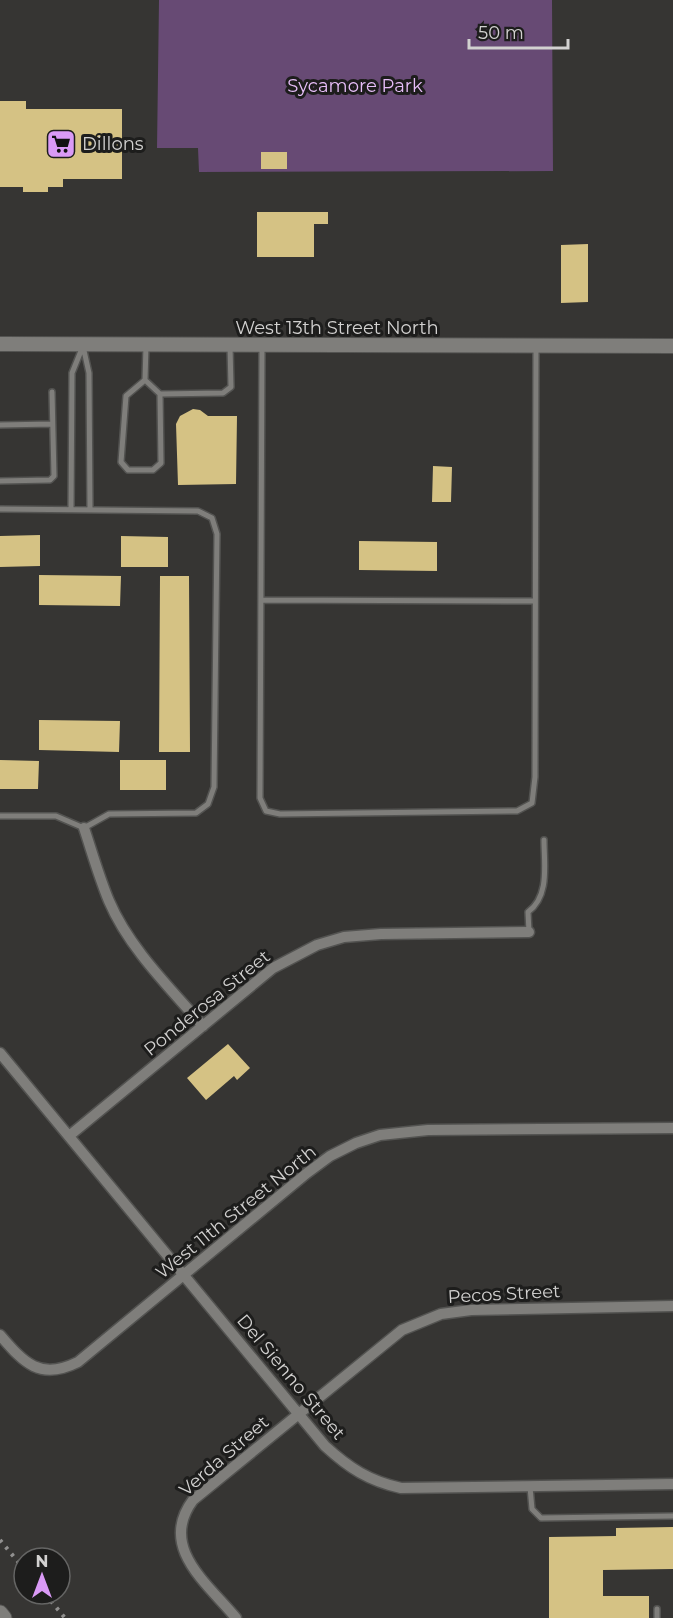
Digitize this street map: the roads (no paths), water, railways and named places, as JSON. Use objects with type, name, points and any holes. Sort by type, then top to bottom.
[{"type":"main road","points":[[0,1613],[4,1618]]},
{"type":"street","name":"West 13th Street North","points":[[0,345],[673,346]]},
{"type":"street","points":[[84,828],[109,902],[127,933],[154,969],[203,1026]]},
{"type":"street","name":"Ponderosa Street","points":[[69,1136],[273,968],[316,945],[344,937],[381,934],[529,932]]},
{"type":"street","name":"Del Sienno Street","points":[[0,1053],[299,1414],[341,1461],[377,1483],[401,1488],[673,1484]]},
{"type":"street","name":"West 11th Street North","points":[[0,1335],[16,1354],[35,1367],[49,1371],[63,1370],[78,1362],[330,1156],[372,1138],[428,1130],[673,1128]]},
{"type":"street","name":"Pecos Street","points":[[299,1414],[402,1330],[441,1314],[471,1310],[673,1306]]},
{"type":"street","name":"Verda Street","points":[[236,1618],[184,1556],[180,1539],[182,1519],[193,1500],[299,1414]]},
{"type":"lane","points":[[71,509],[72,373],[83,346]]},
{"type":"lane","points":[[83,346],[89,373],[90,509]]},
{"type":"lane","points":[[146,346],[145,380],[126,396],[121,462],[128,470],[153,470],[161,464],[160,394]]},
{"type":"lane","points":[[145,380],[160,394],[223,393],[231,387],[230,346]]},
{"type":"lane","points":[[262,346],[260,798],[266,811],[280,814],[517,811],[532,803],[535,777],[533,601],[536,346]]},
{"type":"lane","points":[[0,481],[50,480],[54,476],[52,392]]},
{"type":"lane","points":[[0,426],[52,424]]},
{"type":"lane","points":[[0,509],[198,511],[212,518],[215,524],[214,787],[208,804],[196,813],[109,814],[84,828],[56,816],[0,816]]},
{"type":"lane","points":[[261,600],[533,601]]},
{"type":"lane","points":[[529,932],[528,912],[537,906],[544,886],[544,840]]},
{"type":"lane","points":[[530,1487],[532,1509],[542,1518],[673,1516]]},
{"type":"lane","points":[[657,1609],[657,1618]]},
{"type":"railway","points":[[0,1540],[12,1554]]},
{"type":"railway","points":[[55,1606],[65,1618]]},
{"type":"place","name":"Dillons","points":[[61,144]]},
{"type":"park label","name":"Sycamore Park","points":[[355,86]]}]
